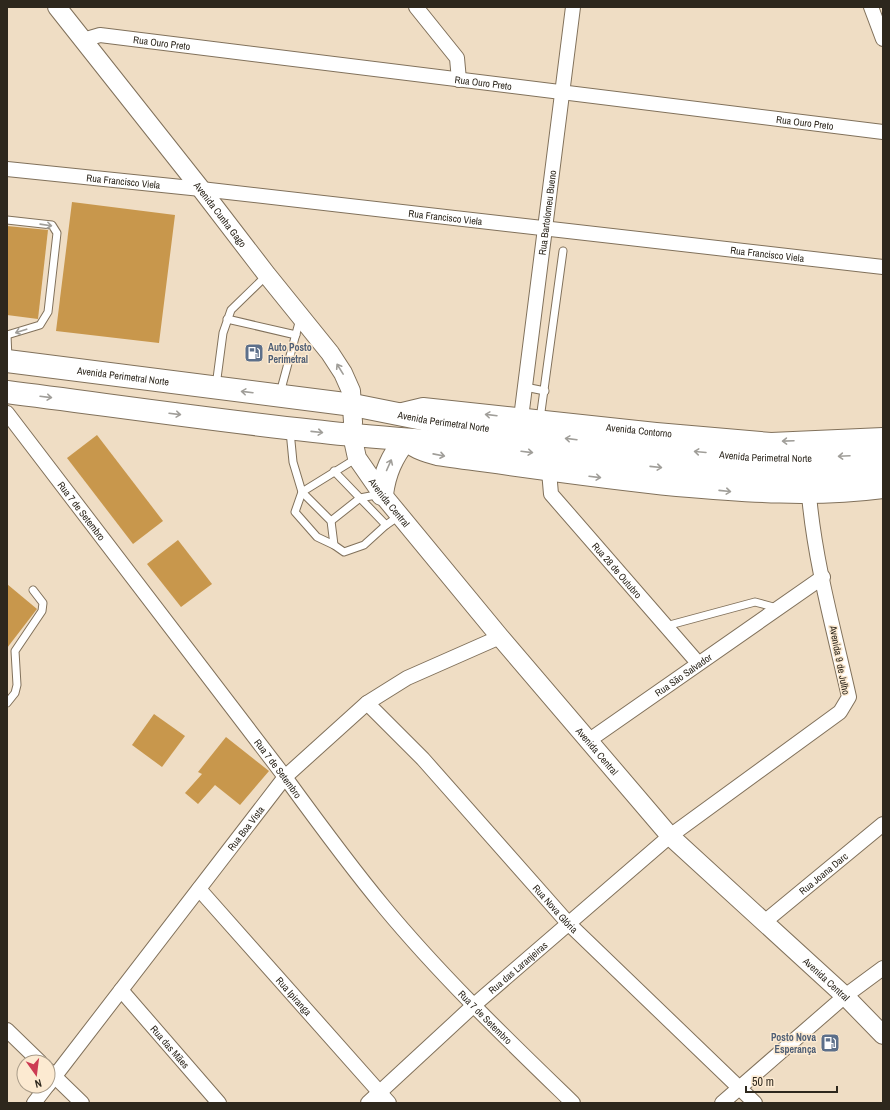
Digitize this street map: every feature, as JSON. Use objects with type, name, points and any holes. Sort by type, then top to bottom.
[{"type":"highway","name":"Avenida Perimetral Norte","points":[[7,361],[352,405],[423,419],[653,448],[729,455],[806,458],[883,453]]},
{"type":"highway","name":"Avenida Perimetral Norte","points":[[7,392],[290,429],[404,440],[424,440],[708,473],[781,476],[847,474],[883,471]]},
{"type":"highway","points":[[382,494],[385,474],[390,462],[404,440]]},
{"type":"street","name":"Avenida Cunha Gago","points":[[57,7],[330,353],[343,373],[351,391],[352,435]]},
{"type":"street","points":[[416,7],[457,58],[459,80]]},
{"type":"street","name":"Rua Bartolomeu Bueno","points":[[521,418],[573,7]]},
{"type":"street","points":[[871,7],[883,39]]},
{"type":"street","name":"Rua Ouro Preto","points":[[83,40],[100,35],[883,132]]},
{"type":"street","name":"Rua Francisco Viela","points":[[7,169],[201,189],[883,267]]},
{"type":"street","name":"Avenida Contorno","points":[[396,413],[423,407],[540,420],[771,442],[883,437]]},
{"type":"street","name":"Rua 7 de Setembro","points":[[7,414],[285,777],[328,837],[385,908],[473,1006],[573,1103]]},
{"type":"street","name":"Avenida Central","points":[[352,435],[357,458],[382,494],[392,520],[500,637],[670,836],[763,923],[845,996],[883,1035]]},
{"type":"street","points":[[404,440],[418,451],[437,456],[634,482],[732,492],[810,495],[883,489]]},
{"type":"street","name":"Rua 28 de Outubro","points":[[549,471],[551,494],[698,663]]},
{"type":"street","name":"Avenida 9 de Julho","points":[[670,836],[840,712],[849,697],[822,577],[811,519],[810,495]]},
{"type":"street","name":"Rua São Salvador","points":[[588,741],[822,577]]},
{"type":"street","name":"Rua Boa Vista","points":[[56,1070],[121,990],[285,777],[367,703],[407,678],[500,637]]},
{"type":"street","name":"Rua Nova Glória","points":[[367,703],[423,759],[568,923],[755,1103]]},
{"type":"street","name":"Rua Joana Darc","points":[[763,923],[883,824]]},
{"type":"street","name":"Rua das Laranjeiras","points":[[368,1103],[378,1092],[473,1006],[670,836]]},
{"type":"street","name":"Rua Ipiranga","points":[[199,889],[389,1103]]},
{"type":"street","points":[[722,1103],[845,996],[883,968]]},
{"type":"street","name":"Rua das Mães","points":[[121,990],[219,1103]]},
{"type":"street","points":[[7,1030],[32,1054]]},
{"type":"street","points":[[56,1084],[82,1103]]},
{"type":"street","name":"Rua Boa Vista","points":[[34,1103],[40,1094]]},
{"type":"lane","points":[[7,220],[52,225],[56,233],[48,312],[44,321],[40,325],[7,335],[7,361]]},
{"type":"lane","points":[[540,420],[563,251]]},
{"type":"lane","points":[[216,388],[223,333],[231,310],[267,275]]},
{"type":"lane","points":[[279,396],[300,316]]},
{"type":"lane","points":[[227,320],[296,335]]},
{"type":"lane","points":[[525,387],[545,391]]},
{"type":"lane","points":[[290,429],[293,462],[302,492],[331,521],[334,545]]},
{"type":"lane","points":[[334,471],[360,498],[392,520],[364,545],[344,552],[334,545],[317,537],[296,512],[302,492],[334,471],[357,458]]},
{"type":"lane","points":[[331,521],[360,498],[382,494]]},
{"type":"lane","points":[[7,702],[15,693],[17,685],[15,651],[42,612],[43,603],[33,590]]},
{"type":"lane","points":[[666,626],[755,602],[777,608]]},
{"type":"building","points":[[72,202],[175,215],[159,343],[56,331]]},
{"type":"building","points":[[7,226],[48,230],[38,319],[7,315]]},
{"type":"building","points":[[97,435],[163,521],[133,544],[67,458]]},
{"type":"building","points":[[178,540],[212,584],[181,607],[147,564]]},
{"type":"building","points":[[7,584],[37,609],[7,648]]},
{"type":"building","points":[[154,714],[185,736],[162,767],[132,745]]},
{"type":"building","points":[[226,737],[269,771],[240,805],[215,785],[198,804],[185,793],[202,774],[198,772]]},
{"type":"place","name":"Auto Posto Perimetral","points":[[254,353]]},
{"type":"place","name":"Posto Nova Esperança","points":[[830,1043]]}]
